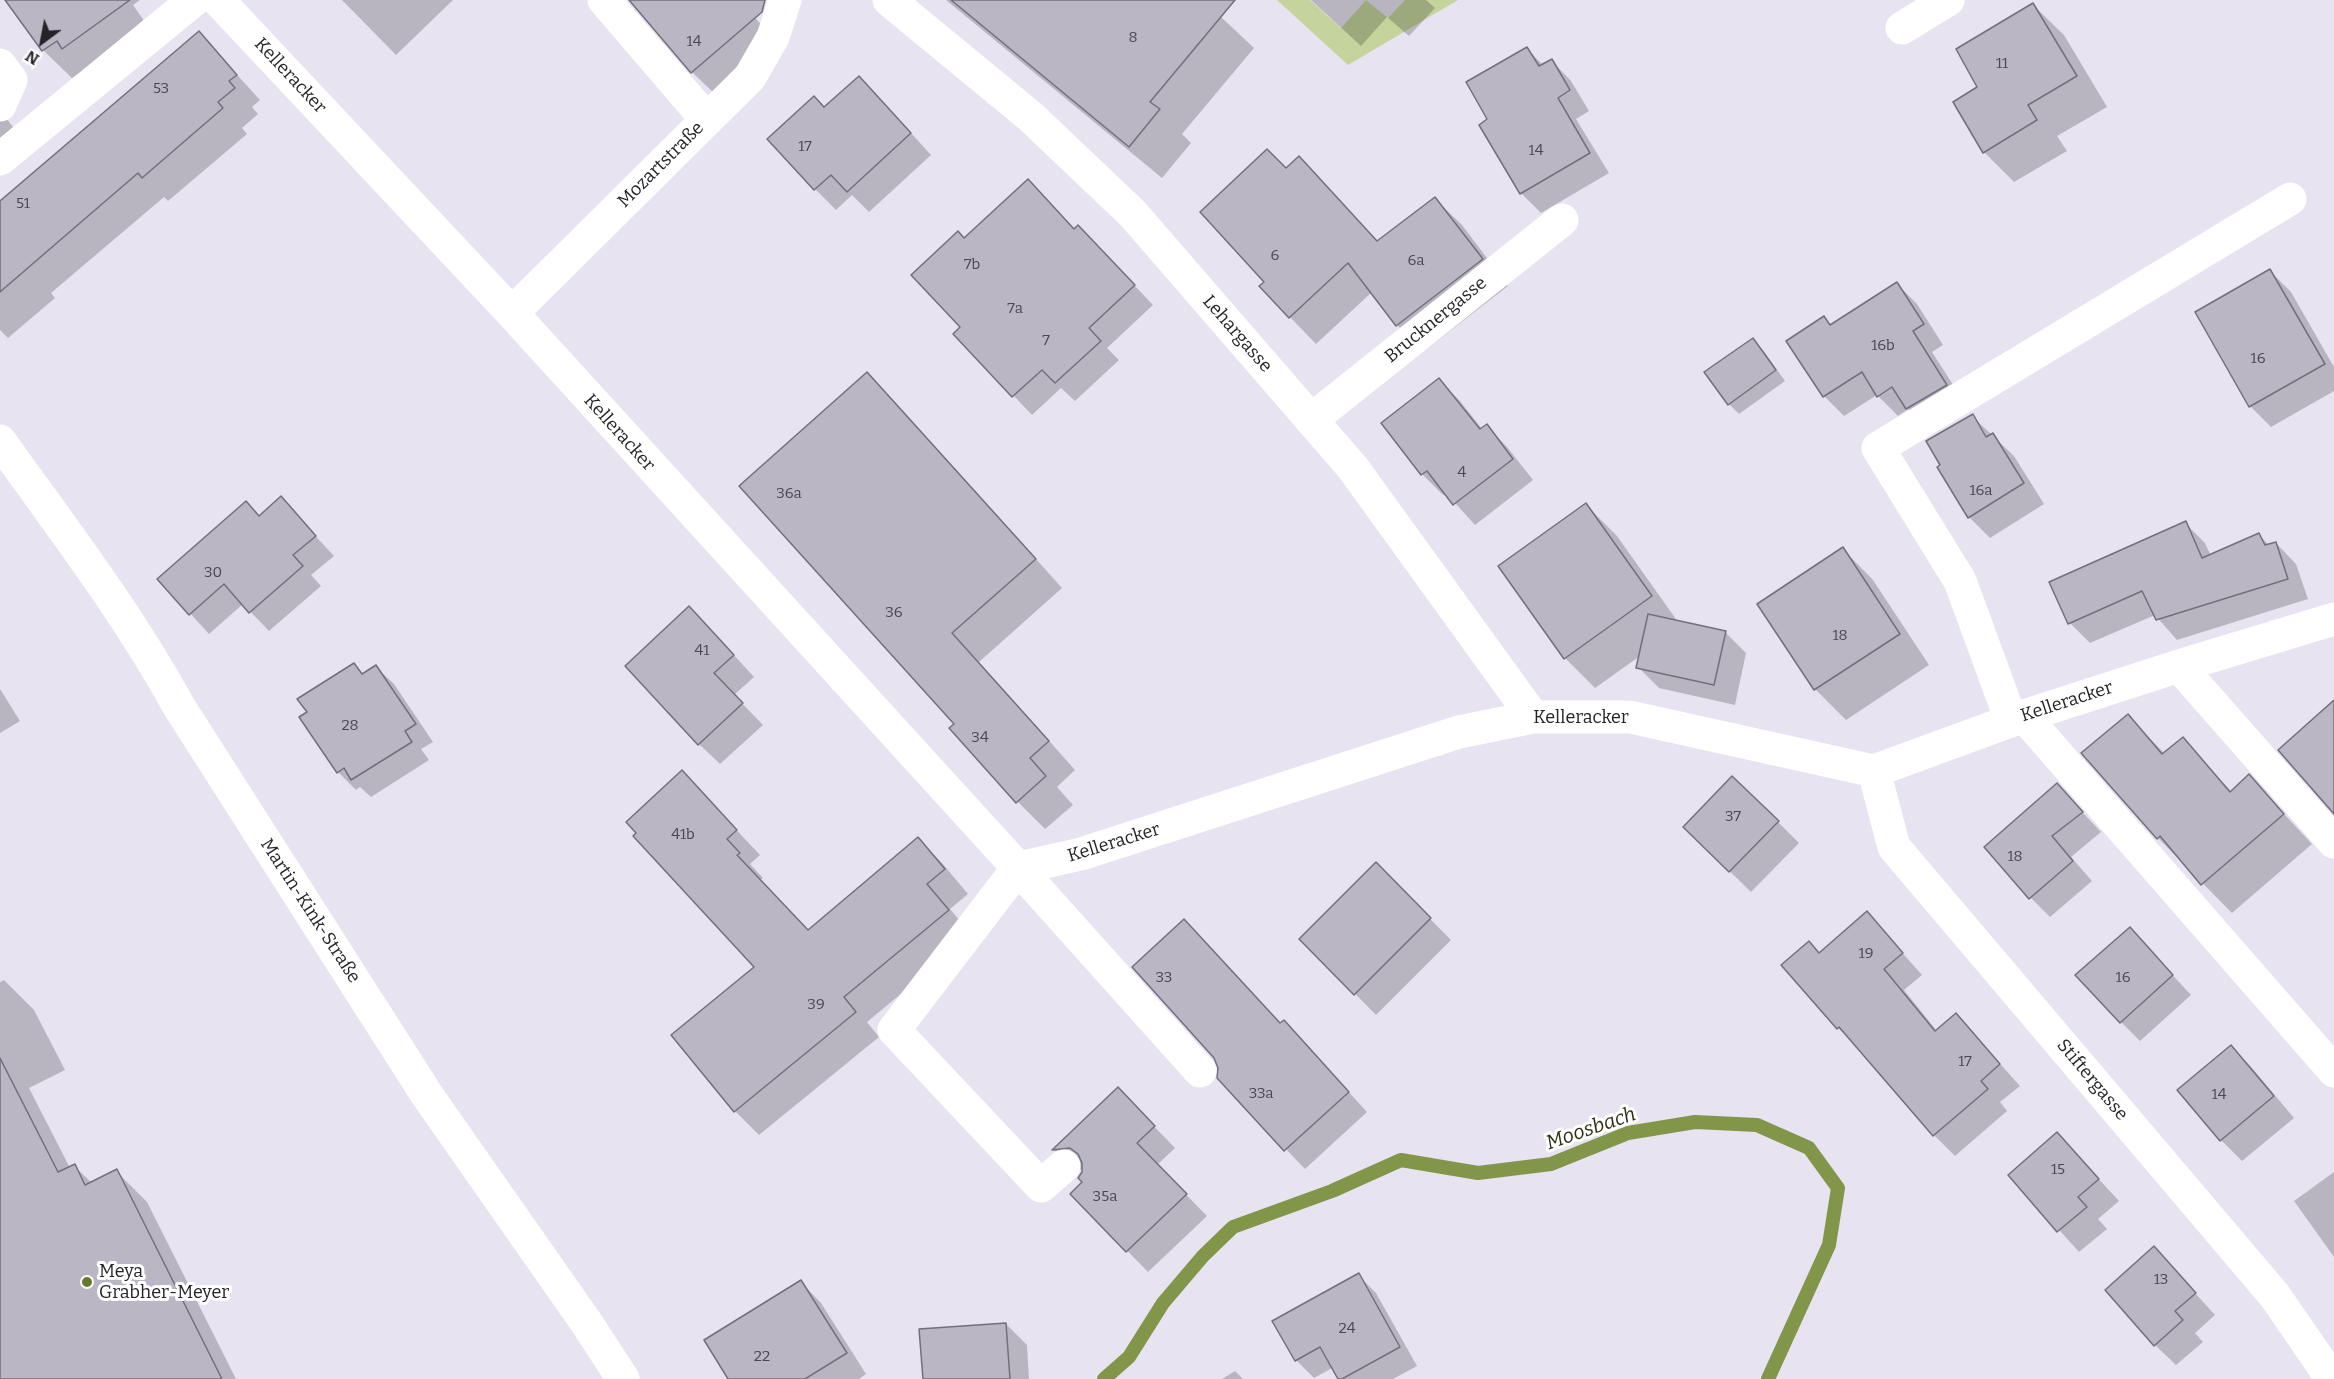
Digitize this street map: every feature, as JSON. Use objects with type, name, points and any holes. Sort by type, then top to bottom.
[{"type":"street","points":[[0,159],[194,0]]},
{"type":"street","name":"Kelleracker","points":[[218,0],[512,313],[1200,1071]]},
{"type":"street","points":[[604,0],[707,120]]},
{"type":"street","name":"Mozartstraße","points":[[512,313],[750,77],[773,37],[785,0]]},
{"type":"street","name":"Lehargasse","points":[[889,0],[1031,117],[1133,214],[1353,468],[1533,717]]},
{"type":"street","points":[[1902,28],[1948,0]]},
{"type":"street","points":[[0,65],[11,80],[0,105]]},
{"type":"street","points":[[2290,199],[1878,448],[1960,581],[2018,718],[2334,1071]]},
{"type":"street","name":"Brucknergasse","points":[[1311,420],[1562,220]]},
{"type":"street","name":"Martin-Kink-Straße","points":[[0,441],[113,600],[427,1095],[588,1325],[623,1379]]},
{"type":"street","name":"Kelleracker","points":[[1018,868],[1081,854],[1459,732],[1533,717],[1630,717],[1874,771],[2018,718],[2334,619]]},
{"type":"street","points":[[2179,666],[2334,842]]},
{"type":"street","name":"Stiftergasse","points":[[1874,771],[1894,847],[2274,1296],[2332,1379]]},
{"type":"street","points":[[1018,868],[894,1030],[1041,1186],[1064,1166]]},
{"type":"green space","points":[[1277,0],[1310,0],[1341,28],[1366,0],[1388,18],[1405,0],[1458,0],[1348,65]]},
{"type":"building","points":[[5,0],[130,0],[62,49],[57,41],[42,51]]},
{"type":"building","points":[[629,0],[765,0],[762,12],[691,73]]},
{"type":"building","points":[[951,0],[1235,0],[1150,102],[1160,109],[1129,147]]},
{"type":"building","points":[[2033,3],[2077,76],[2028,105],[2037,120],[1983,153],[1953,102],[1977,87],[1956,49]]},
{"type":"building","points":[[199,31],[237,75],[229,81],[235,88],[218,102],[223,108],[142,178],[138,173],[0,292],[0,201]]},
{"type":"building","points":[[1527,47],[1539,66],[1552,59],[1570,90],[1558,98],[1590,153],[1520,194],[1479,125],[1487,119],[1466,82]]},
{"type":"building","points":[[859,76],[911,133],[847,192],[831,175],[814,190],[767,139],[814,96],[824,107]]},
{"type":"building","points":[[1267,149],[1286,168],[1299,156],[1377,241],[1435,197],[1483,259],[1396,326],[1348,263],[1289,318],[1259,286],[1264,282],[1200,212]]},
{"type":"building","points":[[1028,179],[1074,229],[1078,225],[1135,285],[1089,328],[1101,341],[1055,383],[1042,370],[1012,397],[953,334],[960,327],[911,275],[958,231],[964,238]]},
{"type":"building","points":[[2270,269],[2325,364],[2249,407],[2195,312]]},
{"type":"building","points":[[1897,282],[1924,324],[1913,331],[1947,385],[1906,409],[1892,387],[1877,397],[1862,372],[1823,397],[1786,341],[1824,316],[1830,325]]},
{"type":"building","points":[[1753,338],[1776,370],[1728,405],[1704,372]]},
{"type":"building","points":[[867,372],[1036,559],[952,633],[1049,741],[1030,758],[1046,776],[1016,803],[949,728],[954,724],[739,486]]},
{"type":"building","points":[[1439,378],[1480,429],[1487,424],[1513,459],[1453,505],[1427,471],[1421,475],[1381,423]]},
{"type":"building","points":[[1973,414],[1986,437],[1993,433],[2024,483],[1968,518],[1937,467],[1940,465],[1926,441]]},
{"type":"building","points":[[281,496],[316,536],[293,555],[303,566],[249,613],[224,584],[189,615],[157,579],[246,501],[259,516]]},
{"type":"building","points":[[1586,503],[1652,596],[1564,659],[1498,566]]},
{"type":"building","points":[[2186,521],[2202,558],[2259,533],[2265,545],[2276,542],[2288,579],[2156,620],[2142,591],[2068,624],[2049,582]]},
{"type":"building","points":[[1843,547],[1900,634],[1814,690],[1757,604]]},
{"type":"building","points":[[689,606],[734,655],[714,673],[743,703],[698,745],[625,666]]},
{"type":"building","points":[[1648,614],[1726,631],[1714,685],[1636,668]]},
{"type":"building","points":[[354,663],[362,674],[376,665],[416,724],[405,731],[412,742],[351,780],[344,768],[337,773],[299,717],[307,712],[297,699]]},
{"type":"building","points":[[2334,700],[2334,814],[2278,750]]},
{"type":"building","points":[[2128,714],[2162,754],[2183,737],[2230,792],[2249,774],[2284,814],[2201,885],[2160,836],[2157,839],[2081,753]]},
{"type":"building","points":[[682,770],[737,830],[727,839],[740,853],[737,855],[808,930],[918,837],[945,869],[927,884],[949,910],[844,997],[856,1012],[734,1112],[671,1035],[754,967],[633,836],[636,833],[626,822]]},
{"type":"building","points":[[1732,776],[1779,821],[1729,872],[1683,827]]},
{"type":"building","points":[[2057,783],[2083,812],[2052,836],[2073,861],[2029,899],[1984,847]]},
{"type":"building","points":[[1376,862],[1431,918],[1354,995],[1299,939]]},
{"type":"building","points":[[1867,911],[1903,953],[1884,969],[1935,1031],[1956,1013],[2000,1064],[1981,1081],[1988,1089],[1933,1136],[1839,1027],[1837,1029],[1781,965],[1809,941],[1819,953]]},
{"type":"building","points":[[1184,919],[1280,1023],[1284,1020],[1349,1092],[1284,1151],[1217,1078],[1218,1068],[1214,1058],[1132,967]]},
{"type":"building","points":[[2130,927],[2173,975],[2120,1023],[2075,975]]},
{"type":"building","points":[[2231,1045],[2274,1096],[2220,1141],[2177,1090]]},
{"type":"building","name":"Meya Grabher-Meyer","points":[[0,1058],[58,1172],[75,1164],[85,1185],[117,1169],[222,1379],[0,1379]]},
{"type":"building","points":[[1118,1087],[1155,1126],[1137,1143],[1187,1194],[1126,1252],[1070,1194],[1082,1182],[1078,1178],[1082,1172],[1082,1163],[1078,1154],[1070,1148],[1052,1150]]},
{"type":"building","points":[[2057,1132],[2099,1179],[2078,1197],[2087,1207],[2057,1232],[2008,1175]]},
{"type":"building","points":[[2154,1246],[2196,1293],[2175,1311],[2183,1320],[2154,1346],[2105,1290]]},
{"type":"building","points":[[1359,1273],[1400,1347],[1342,1379],[1338,1379],[1320,1347],[1295,1361],[1272,1321]]},
{"type":"building","points":[[801,1280],[847,1353],[805,1379],[728,1379],[704,1340]]},
{"type":"building","points":[[1006,1323],[1010,1379],[923,1379],[919,1329]]},
{"type":"waterway","name":"Moosbach","points":[[1104,1379],[1129,1357],[1163,1303],[1203,1256],[1233,1227],[1332,1191],[1401,1160],[1478,1173],[1551,1164],[1628,1133],[1695,1122],[1757,1125],[1809,1148],[1838,1188],[1829,1245],[1768,1379]]},
{"type":"place","name":"Meya Grabher-Meyer","points":[[87,1282]]}]
